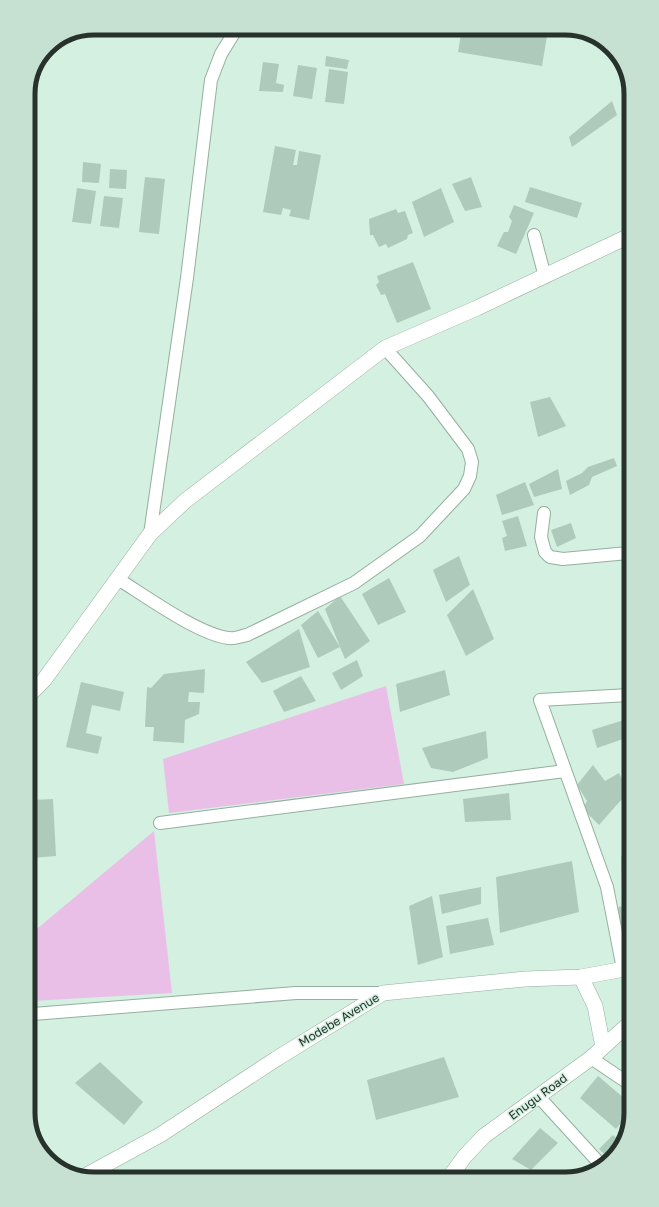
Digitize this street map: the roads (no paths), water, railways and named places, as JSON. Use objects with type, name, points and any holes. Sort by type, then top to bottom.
[{"type":"street","points":[[150,534],[187,278],[211,80],[221,54],[232,35]]},
{"type":"street","points":[[534,235],[545,277]]},
{"type":"street","points":[[35,689],[44,680],[150,534],[185,501],[385,348],[545,277],[624,238]]},
{"type":"street","points":[[118,579],[177,616],[216,635],[230,638],[247,635],[354,583],[420,536],[464,489],[470,476],[472,462],[468,449],[428,396],[385,348]]},
{"type":"street","points":[[544,513],[541,537],[545,552],[550,557],[563,559],[624,553]]},
{"type":"street","points":[[624,695],[540,700],[607,887],[624,959]]},
{"type":"street","points":[[160,823],[565,771]]},
{"type":"street","name":"Modebe Avenue","points":[[92,1172],[160,1135],[276,1059],[383,993],[525,979],[581,977],[624,968]]},
{"type":"street","points":[[581,977],[595,1006],[603,1047]]},
{"type":"street","points":[[35,1014],[296,993],[383,993]]},
{"type":"street","name":"Enugu Road","points":[[453,1172],[465,1156],[484,1136],[591,1058],[624,1028]]},
{"type":"street","points":[[591,1058],[624,1080]]},
{"type":"street","points":[[539,1097],[598,1162]]}]
